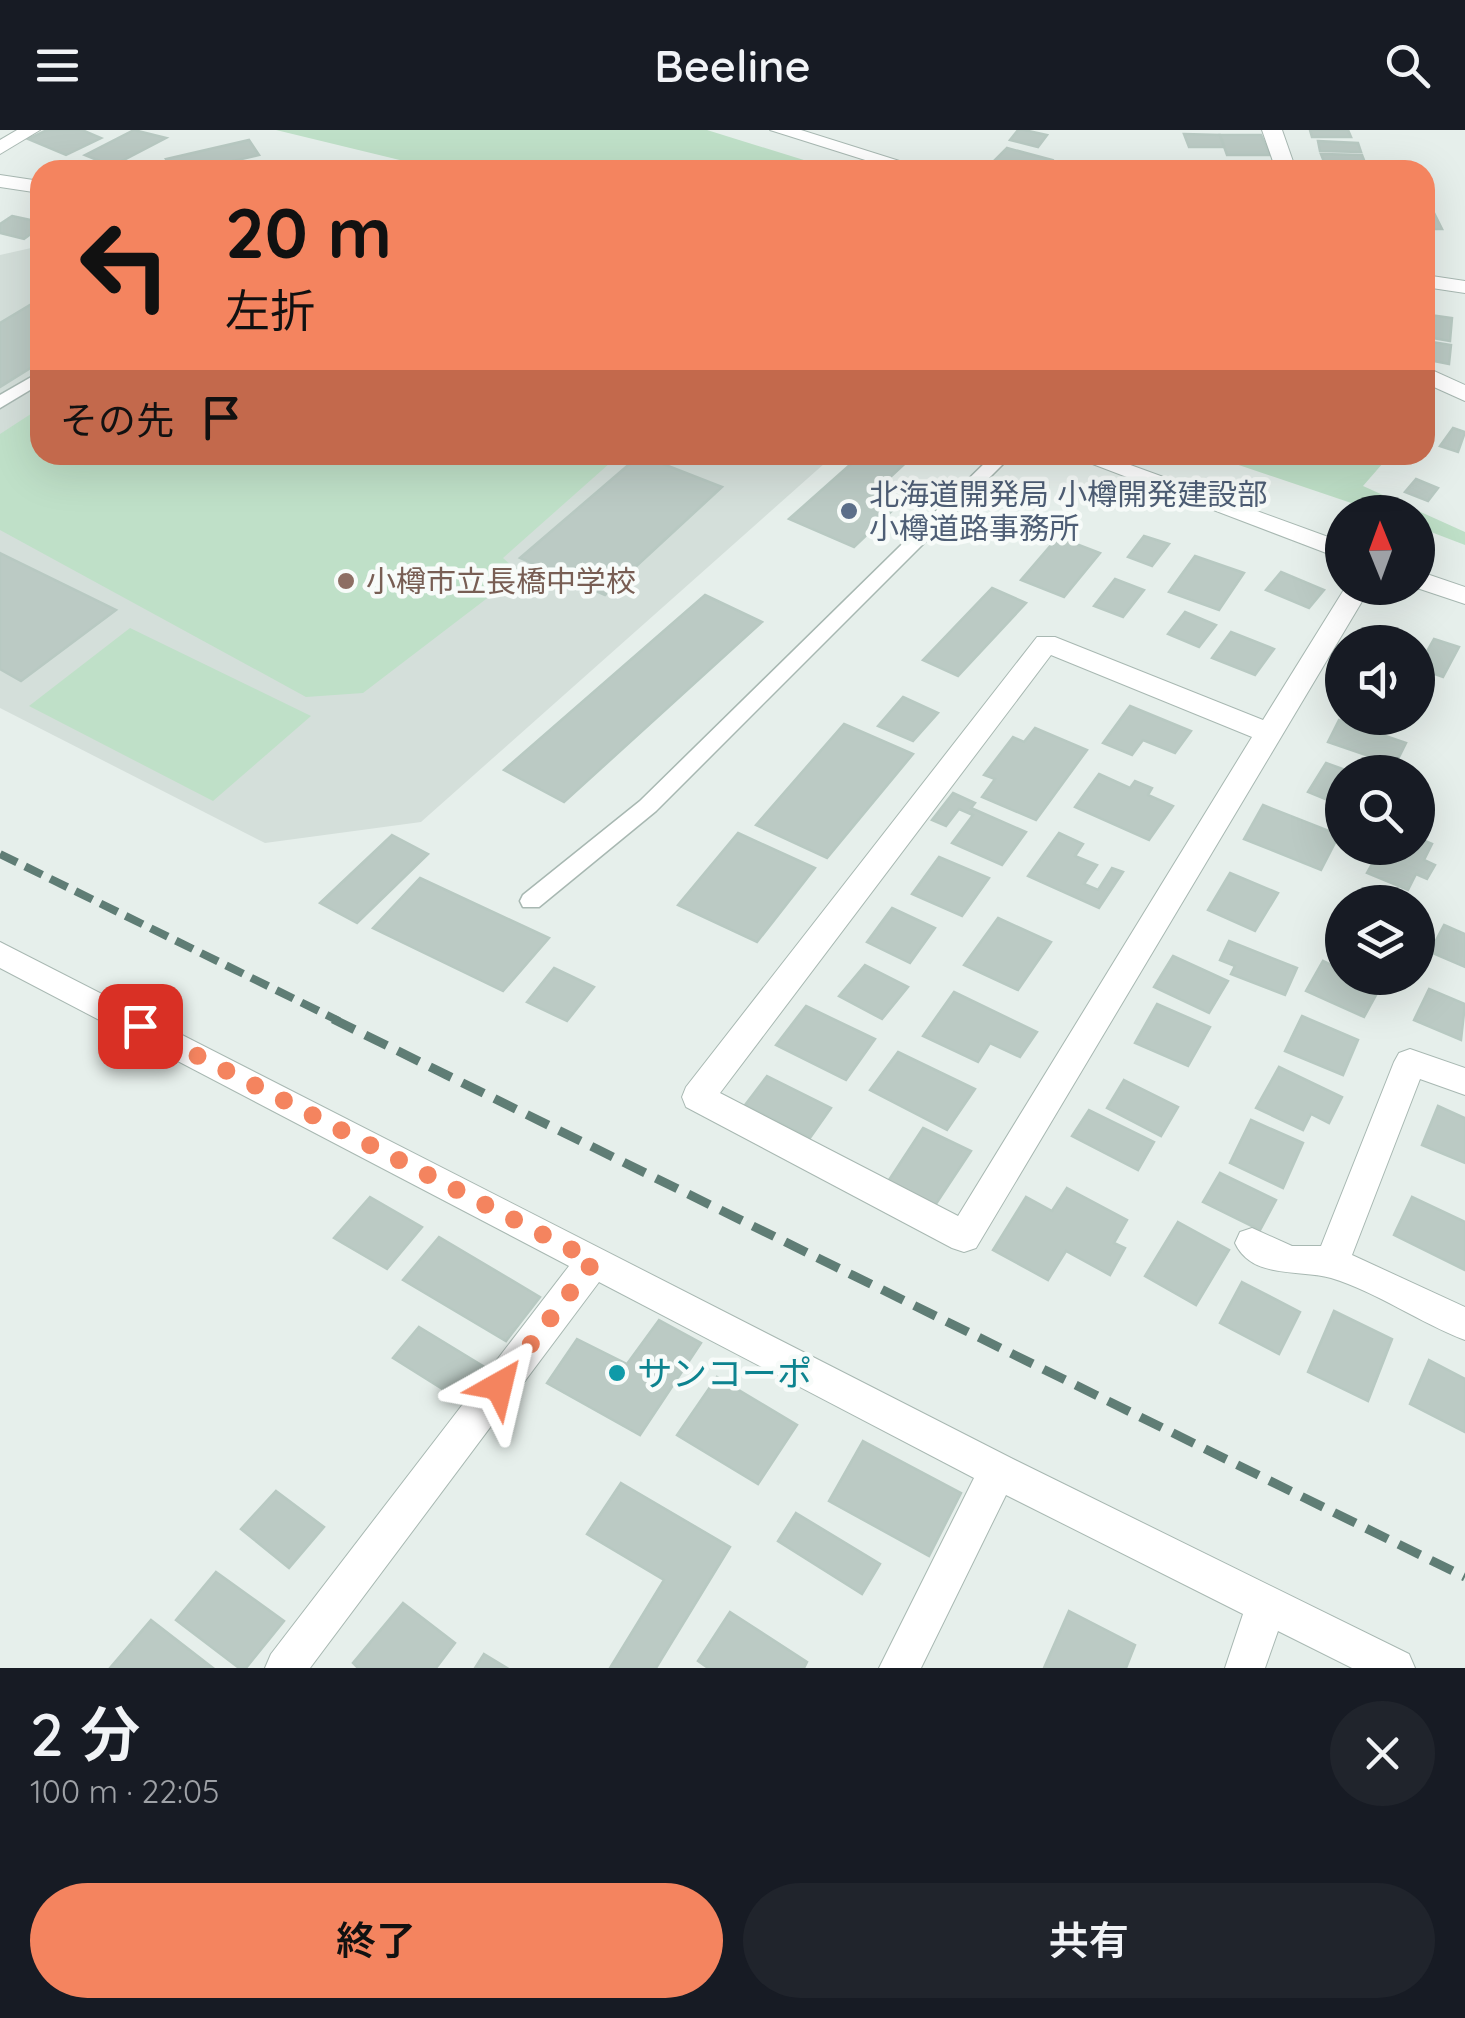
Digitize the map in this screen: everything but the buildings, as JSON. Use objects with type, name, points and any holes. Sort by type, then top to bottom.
[{"type":"street","points":[[0,148],[30,130]]},
{"type":"street","points":[[780,130],[884,160]]},
{"type":"street","points":[[1272,130],[1282,160]]},
{"type":"street","points":[[0,182],[30,186]]},
{"type":"street","points":[[1435,284],[1465,288]]},
{"type":"street","points":[[1435,379],[1465,394]]},
{"type":"street","points":[[1107,465],[1325,545]]},
{"type":"street","points":[[1435,585],[1465,596]]},
{"type":"street","points":[[1268,733],[1046,643],[698,1097],[964,1237],[1347,605]]},
{"type":"street","points":[[0,954],[998,1471],[1394,1668]]},
{"type":"street","points":[[1332,1262],[1410,1062],[1465,1082]]},
{"type":"street","points":[[1252,1243],[1289,1262],[1332,1262],[1465,1324]]},
{"type":"street","points":[[285,1668],[594,1261]]},
{"type":"street","points":[[899,1668],[998,1471]]},
{"type":"street","points":[[1245,1668],[1267,1604]]},
{"type":"lane","points":[[0,403],[30,384]]},
{"type":"lane","points":[[531,900],[648,806],[993,465]]},
{"type":"shaded area","name":"小樽市立長橋中学校","points":[[30,248],[30,465],[823,465],[421,822],[265,843],[0,708],[0,255]]},
{"type":"green space","points":[[276,130],[707,130],[804,160],[400,160]]},
{"type":"green space","points":[[30,414],[30,465],[608,465],[503,558],[520,573],[363,693],[306,697],[0,530],[0,434]]},
{"type":"green space","points":[[1239,465],[1381,465],[1363,486],[1383,495],[1328,495]]},
{"type":"green space","points":[[1435,518],[1465,532],[1465,545],[1435,534]]},
{"type":"green space","points":[[130,628],[311,716],[213,801],[29,706]]},
{"type":"railway","points":[[0,854],[339,1021]]},
{"type":"railway","points":[[333,1019],[1465,1577]]},
{"type":"place","name":"北海道開発局 小樽開発建設部 小樽道路事務所","points":[[849,511]]},
{"type":"place","name":"小樽市立長橋中学校","points":[[346,581]]},
{"type":"place","name":"サンコーポ","points":[[617,1373]]},
{"type":"route","points":[[140,1026],[594,1261],[499,1386]]}]
